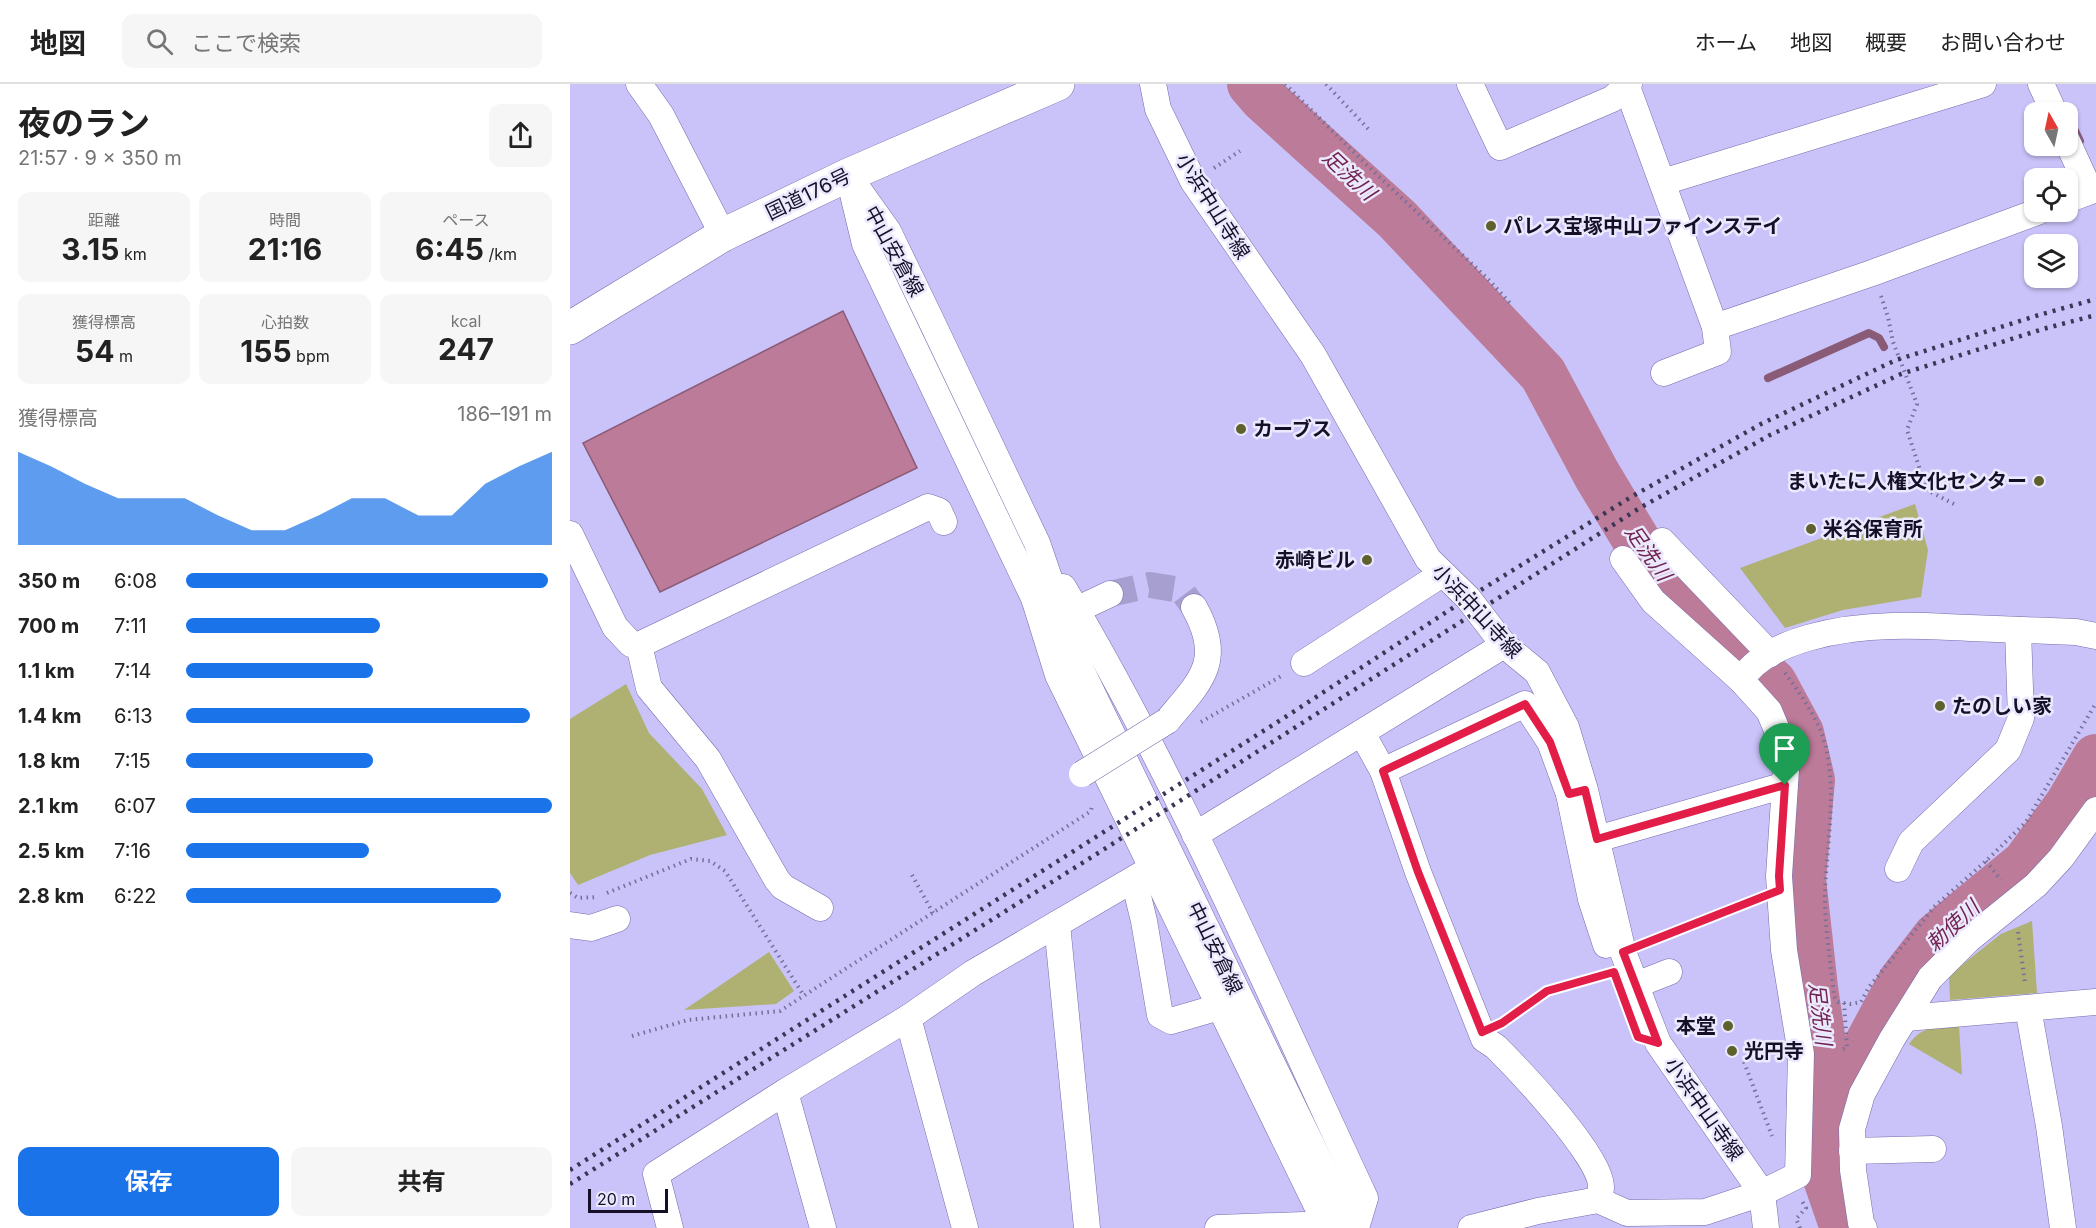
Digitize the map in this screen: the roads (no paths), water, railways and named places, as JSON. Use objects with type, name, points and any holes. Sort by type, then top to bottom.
[{"type":"highway","name":"国道176号","points":[[570,328],[723,235],[848,175],[1058,84]]},
{"type":"street","name":"小浜中山寺線","points":[[1153,84],[1158,109],[1193,181],[1313,355],[1428,559],[1468,598],[1504,645],[1537,672],[1566,727],[1577,792],[1597,839],[1624,970],[1658,1043],[1762,1193],[1766,1228]]},
{"type":"street","points":[[1470,84],[1500,147],[1612,99],[1627,85],[1715,327],[1718,352],[1664,373]]},
{"type":"street","points":[[1663,182],[1983,84]]},
{"type":"street","points":[[2041,84],[2049,102]]},
{"type":"street","points":[[643,85],[723,235]]},
{"type":"street","points":[[2072,156],[2084,194]]},
{"type":"street","name":"中山安倉線","points":[[848,175],[888,231],[1037,543],[1080,668],[1354,1228]]},
{"type":"street","name":"中山安倉線","points":[[848,175],[865,244],[1034,598],[1080,668]]},
{"type":"street","points":[[1715,327],[1872,273],[2024,217]]},
{"type":"street","points":[[570,534],[615,627],[631,644],[639,645],[928,507],[939,511],[944,522]]},
{"type":"street","points":[[1471,1228],[1540,1220],[1598,1200],[1627,1213],[1705,1212],[1762,1193],[1798,1175],[1802,1054],[1784,950],[1779,876],[1787,754],[1768,711],[1754,666],[1662,541]]},
{"type":"street","points":[[1037,543],[1101,650],[1195,835],[1365,1198],[1354,1228]]},
{"type":"street","points":[[1623,559],[1653,601],[1754,666]]},
{"type":"street","points":[[1304,663],[1442,573]]},
{"type":"street","points":[[1077,610],[1110,594]]},
{"type":"street","points":[[1034,598],[1058,675],[1142,874],[1219,1007],[1320,1212],[1346,1228]]},
{"type":"street","points":[[1082,774],[1167,720],[1191,694],[1201,678],[1210,653],[1204,624],[1194,607]]},
{"type":"street","points":[[1754,666],[1804,638],[1891,626],[2076,632],[2096,636]]},
{"type":"street","points":[[1898,869],[1911,842],[2008,750],[2021,718],[2018,630]]},
{"type":"street","points":[[639,645],[649,688],[708,759],[777,880],[783,887],[820,908]]},
{"type":"street","points":[[1195,835],[1504,645]]},
{"type":"street","points":[[1383,771],[1525,704],[1550,742],[1577,792],[1591,899],[1624,970],[1670,972]]},
{"type":"street","points":[[1362,733],[1383,771],[1418,872],[1484,1039],[1496,1047],[1551,1106],[1584,1151],[1597,1170],[1602,1186],[1598,1200]]},
{"type":"street","points":[[1597,839],[1785,785]]},
{"type":"street","points":[[1864,1228],[1861,1223],[1852,1151],[1852,1129],[1862,1094],[1930,978],[1968,940],[2036,885],[2092,823]]},
{"type":"street","points":[[670,1228],[656,1174],[785,1092],[908,1018],[973,973],[1142,874]]},
{"type":"street","points":[[1142,874],[1144,921],[1160,1015],[1171,1021],[1219,1007]]},
{"type":"street","points":[[570,925],[591,928],[617,919]]},
{"type":"street","points":[[1056,924],[1086,1228]]},
{"type":"street","points":[[1906,1018],[2096,1002]]},
{"type":"street","points":[[2028,1008],[2049,1126],[2063,1228]]},
{"type":"street","points":[[908,1018],[965,1228]]},
{"type":"street","points":[[785,1092],[823,1228]]},
{"type":"street","points":[[1852,1151],[1933,1149]]},
{"type":"street","points":[[1231,1227],[1304,1225],[1321,1228]]},
{"type":"waterway","name":"足洗川","points":[[1251,84],[1264,99],[1397,219],[1543,374],[1597,475],[1638,543],[1683,603],[1773,683],[1800,733],[1811,780],[1802,879],[1814,988],[1832,1111],[1827,1179],[1844,1228]]},
{"type":"waterway","points":[[2078,137],[2080,141]]},
{"type":"waterway","points":[[1768,378],[1869,333],[1879,338],[1884,347]]},
{"type":"waterway","name":"勅使川","points":[[1832,1111],[1902,981],[1937,936],[2026,863],[2069,804],[2096,758]]},
{"type":"tunnel","points":[[1110,594],[1150,585],[1181,590],[1194,607]]},
{"type":"railway","points":[[570,1170],[1287,716],[1468,598],[1631,497],[1761,424],[1896,360],[2096,299]]},
{"type":"railway","points":[[570,1184],[1095,855],[1638,509],[1770,435],[1901,374],[2043,329],[2096,315]]},
{"type":"place","name":"パレス宝塚中山ファインステイ","points":[[1491,226]]},
{"type":"place","name":"カーブス","points":[[1241,429]]},
{"type":"place","name":"まいたに人権文化センター","points":[[2039,481]]},
{"type":"place","name":"米谷保育所","points":[[1811,529]]},
{"type":"place","name":"赤崎ビル","points":[[1367,560]]},
{"type":"place","name":"たのしい家","points":[[1940,706]]},
{"type":"place","name":"本堂","points":[[1728,1026]]},
{"type":"place","name":"光円寺","points":[[1732,1051]]}]
